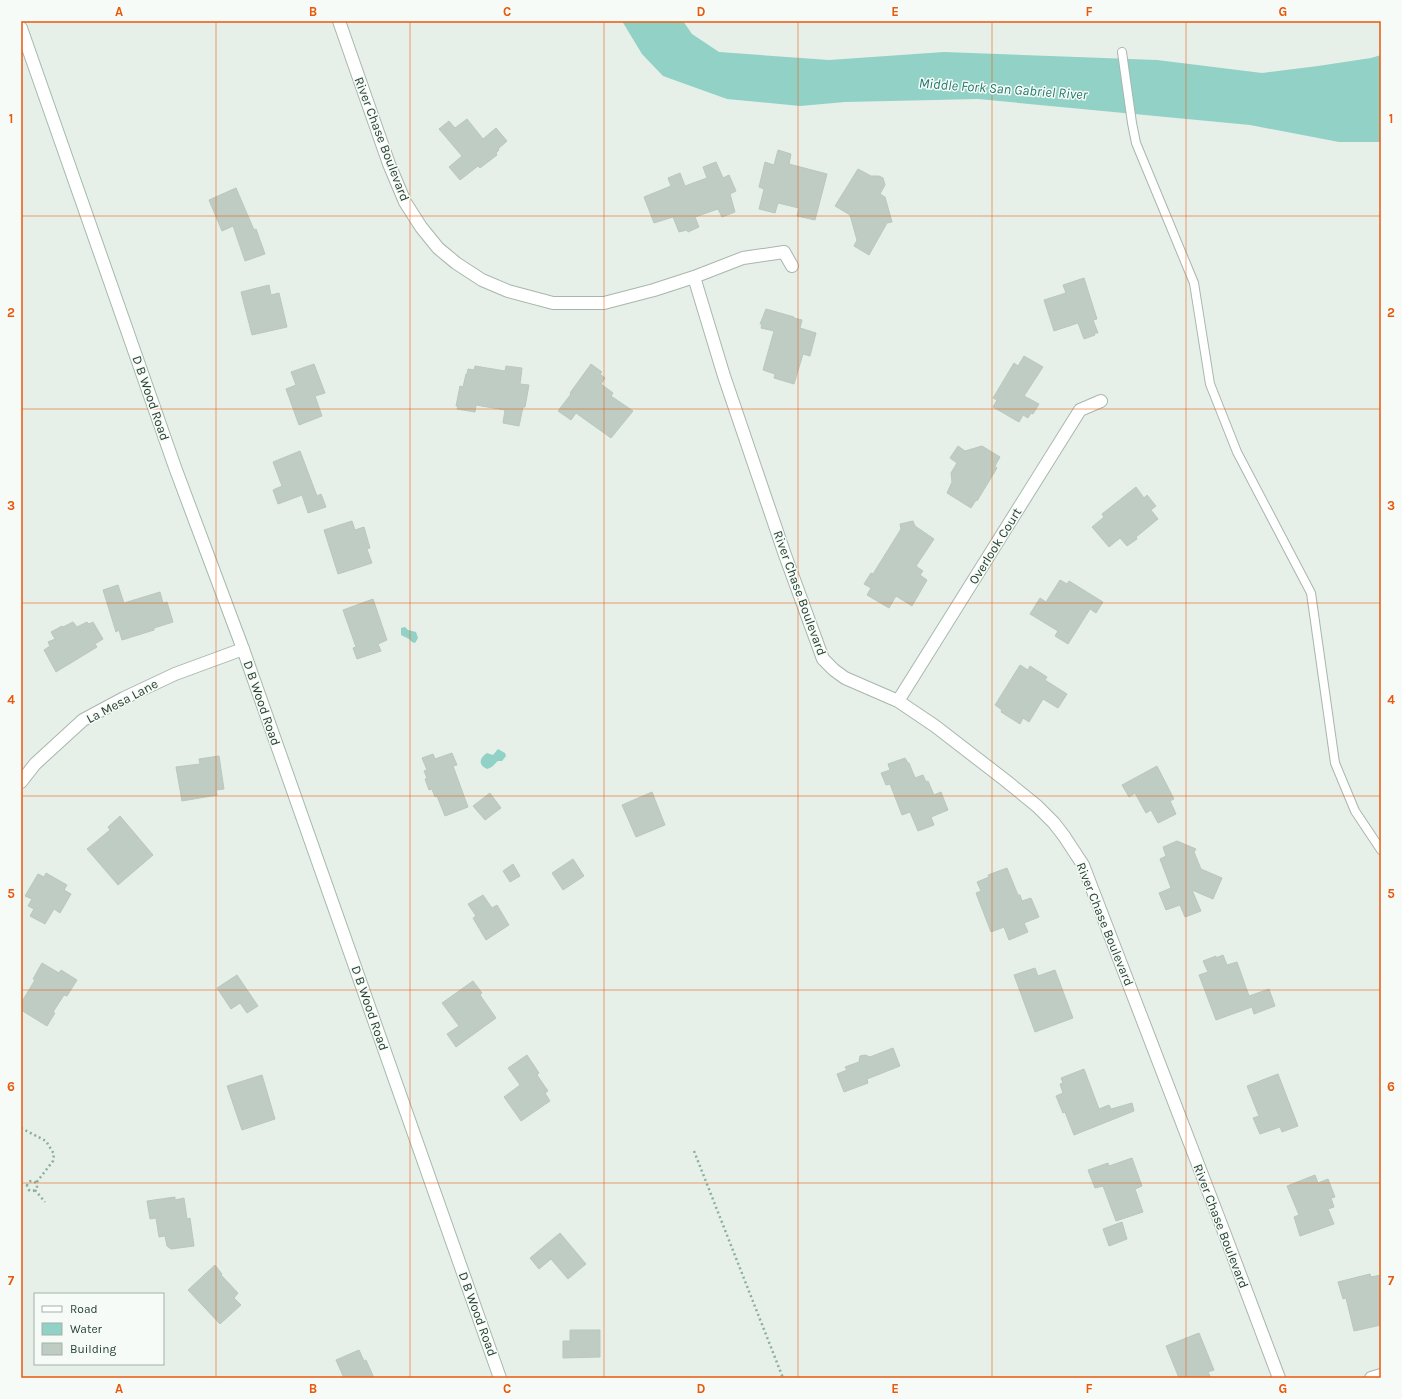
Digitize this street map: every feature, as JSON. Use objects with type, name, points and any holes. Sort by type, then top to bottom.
[{"type":"street","name":"River Chase Boulevard","points":[[339,21],[389,164],[405,202],[421,227],[438,248],[456,263],[482,280],[508,291],[553,303],[604,303],[654,290],[694,277],[724,376],[812,630],[824,659],[834,670],[845,678],[898,701],[956,741],[1037,806],[1062,833],[1083,865],[1227,1239],[1278,1378]]},
{"type":"street","name":"D B Wood Road","points":[[21,28],[179,476],[243,649],[500,1378]]},
{"type":"street","points":[[694,277],[743,258],[784,252],[792,266]]},
{"type":"street","name":"Overlook Court","points":[[898,701],[1080,410],[1101,401]]},
{"type":"street","name":"La Mesa Lane","points":[[21,782],[35,764],[84,720],[124,698],[175,674],[243,649]]},
{"type":"street","points":[[1371,1378],[1381,1375]]},
{"type":"lane","points":[[1122,52],[1136,143],[1194,283],[1210,384],[1237,452],[1311,593],[1335,763],[1355,811],[1381,850]]},
{"type":"path","points":[[21,1128],[46,1142],[54,1154],[53,1160],[36,1183],[37,1187],[35,1190]]},
{"type":"path","points":[[694,1151],[783,1378]]},
{"type":"path","points":[[27,1189],[26,1185],[28,1182],[32,1181],[36,1183]]},
{"type":"path","points":[[21,1188],[30,1191],[35,1190]]},
{"type":"path","points":[[35,1190],[46,1202]]},
{"type":"water","name":"Middle Fork San Gabriel River","points":[[622,21],[683,21],[692,34],[719,52],[829,60],[944,52],[1157,60],[1262,73],[1371,58],[1381,55],[1381,142],[1339,142],[1250,125],[978,99],[845,102],[800,106],[727,99],[663,76],[642,54]]},
{"type":"water","points":[[405,627],[408,630],[416,632],[418,638],[415,643],[401,635],[401,628]]},
{"type":"water","points":[[498,749],[505,753],[506,756],[502,761],[498,761],[487,769],[482,766],[482,757],[487,753],[493,755]]},
{"type":"building","points":[[467,119],[483,139],[496,128],[507,141],[498,149],[499,150],[496,153],[497,155],[480,168],[478,166],[460,180],[449,167],[462,156],[439,129],[449,121],[455,128]]},
{"type":"building","points":[[778,150],[791,154],[789,164],[827,174],[815,220],[797,216],[799,208],[778,203],[775,213],[759,209],[764,189],[759,187],[765,162],[774,165]]},
{"type":"building","points":[[716,162],[723,178],[729,175],[736,191],[730,194],[735,212],[722,217],[718,209],[695,217],[699,227],[688,232],[687,230],[679,232],[673,217],[654,223],[644,197],[671,186],[668,178],[680,173],[685,186],[707,178],[703,167]]},
{"type":"building","points":[[858,169],[871,176],[879,176],[883,178],[885,185],[880,194],[885,197],[892,222],[887,223],[869,255],[854,246],[857,240],[850,215],[835,206]]},
{"type":"building","points":[[236,188],[254,230],[256,229],[265,254],[245,261],[233,226],[222,231],[209,200]]},
{"type":"building","points":[[1084,278],[1097,319],[1093,320],[1098,333],[1094,333],[1095,335],[1084,339],[1078,323],[1054,331],[1044,300],[1066,293],[1063,285]]},
{"type":"building","points":[[269,285],[271,295],[279,293],[287,327],[252,335],[241,292]]},
{"type":"building","points":[[766,309],[802,320],[800,328],[816,333],[810,356],[803,354],[794,384],[774,378],[775,374],[763,370],[774,331],[761,328],[762,324],[760,324]]},
{"type":"building","points":[[1024,356],[1043,367],[1024,396],[1039,404],[1033,414],[1031,413],[1028,418],[1023,415],[1019,422],[993,407],[997,400],[993,398],[1014,363],[1018,366]]},
{"type":"building","points":[[314,364],[325,393],[315,396],[322,416],[299,425],[286,389],[296,385],[291,372]]},
{"type":"building","points":[[591,364],[602,372],[600,374],[605,378],[601,384],[613,393],[611,396],[633,411],[611,438],[576,413],[571,420],[558,411]]},
{"type":"building","points":[[475,366],[505,371],[506,366],[522,368],[520,384],[529,385],[525,407],[523,407],[519,426],[503,423],[505,410],[476,405],[475,412],[457,409],[458,406],[456,406],[460,386],[463,387],[468,369],[474,370]]},
{"type":"building","points":[[958,446],[965,451],[982,446],[1000,457],[995,466],[997,468],[977,501],[976,500],[971,508],[947,493],[952,482],[951,473],[957,463],[950,458]]},
{"type":"building","points":[[300,451],[317,496],[321,494],[326,507],[308,513],[302,495],[278,504],[273,490],[282,486],[273,462]]},
{"type":"building","points":[[1136,487],[1144,498],[1147,495],[1156,506],[1151,510],[1158,519],[1136,537],[1137,539],[1127,546],[1120,538],[1109,547],[1092,527],[1104,517],[1102,514]]},
{"type":"building","points":[[352,521],[355,530],[364,527],[370,548],[367,549],[372,563],[338,574],[324,530]]},
{"type":"building","points":[[913,521],[915,526],[934,539],[916,566],[923,571],[920,575],[927,580],[912,606],[896,596],[889,608],[867,595],[871,588],[864,584],[871,573],[873,574],[901,529],[900,524]]},
{"type":"building","points":[[1060,580],[1067,584],[1069,581],[1103,602],[1096,613],[1090,609],[1068,644],[1055,636],[1058,631],[1030,614],[1040,598],[1046,602]]},
{"type":"building","points":[[118,585],[124,603],[160,592],[163,603],[167,602],[173,622],[154,628],[154,630],[122,640],[119,630],[116,632],[103,590]]},
{"type":"building","points":[[373,599],[387,640],[378,644],[381,651],[357,659],[353,648],[356,647],[343,610]]},
{"type":"building","points":[[73,622],[77,627],[87,622],[89,624],[93,622],[103,639],[95,644],[97,647],[56,672],[44,650],[50,646],[48,642],[55,639],[51,632]]},
{"type":"building","points":[[1020,665],[1028,670],[1030,666],[1047,677],[1045,680],[1067,694],[1058,708],[1043,699],[1029,722],[1023,718],[1020,724],[1001,712],[1002,710],[995,705]]},
{"type":"building","points":[[452,753],[457,765],[453,766],[468,807],[445,816],[437,796],[435,797],[432,789],[429,790],[424,771],[427,770],[422,758],[433,754],[435,759]]},
{"type":"building","points":[[219,756],[224,789],[216,790],[217,795],[182,801],[176,767],[200,764],[199,759]]},
{"type":"building","points":[[905,758],[909,763],[915,778],[923,775],[926,782],[928,781],[934,795],[941,792],[948,810],[931,817],[934,825],[918,831],[910,812],[902,815],[890,784],[886,785],[881,773],[890,770],[888,764]]},
{"type":"building","points":[[1157,766],[1174,799],[1170,801],[1176,814],[1158,823],[1151,810],[1146,813],[1135,793],[1129,797],[1122,785]]},
{"type":"building","points":[[652,792],[665,825],[636,837],[622,805]]},
{"type":"building","points":[[490,793],[501,808],[485,820],[473,806]]},
{"type":"building","points":[[120,816],[153,855],[118,885],[87,849],[110,830],[108,827]]},
{"type":"building","points":[[1177,841],[1196,849],[1194,852],[1201,869],[1222,878],[1213,899],[1192,890],[1201,911],[1185,917],[1180,905],[1166,910],[1159,893],[1171,888],[1160,859],[1166,856],[1163,847]]},
{"type":"building","points":[[573,859],[584,876],[563,890],[552,873]]},
{"type":"building","points":[[513,864],[520,876],[510,882],[503,871]]},
{"type":"building","points":[[1007,868],[1018,895],[1020,895],[1022,901],[1031,898],[1039,917],[1024,923],[1028,932],[1009,940],[1004,927],[991,932],[976,893],[981,891],[977,882],[989,877],[988,875]]},
{"type":"building","points":[[46,873],[67,885],[64,890],[71,894],[60,913],[54,909],[45,924],[30,916],[34,909],[28,906],[32,899],[25,896],[38,874],[44,877]]},
{"type":"building","points":[[483,895],[492,908],[497,905],[509,925],[486,940],[473,918],[476,916],[468,904]]},
{"type":"building","points":[[1223,955],[1227,965],[1237,962],[1249,996],[1269,989],[1275,1006],[1254,1014],[1252,1007],[1216,1020],[1199,975],[1208,972],[1203,961]]},
{"type":"building","points":[[42,963],[59,973],[61,970],[77,980],[67,996],[64,995],[53,1012],[55,1013],[47,1026],[21,1010],[21,1003],[35,980],[33,979]]},
{"type":"building","points":[[1035,968],[1038,976],[1055,970],[1073,1018],[1035,1032],[1014,975]]},
{"type":"building","points":[[237,975],[258,1006],[247,1013],[240,1003],[231,1009],[217,988]]},
{"type":"building","points":[[473,981],[482,993],[480,995],[496,1018],[456,1047],[447,1034],[459,1026],[442,1003]]},
{"type":"building","points":[[893,1048],[900,1066],[867,1079],[868,1083],[844,1092],[837,1074],[847,1070],[845,1067],[859,1062],[860,1056],[865,1055],[870,1057]]},
{"type":"building","points":[[527,1055],[539,1073],[537,1075],[548,1091],[545,1093],[550,1101],[521,1121],[504,1097],[520,1085],[508,1068]]},
{"type":"building","points":[[1084,1069],[1099,1109],[1109,1105],[1111,1109],[1132,1103],[1134,1111],[1074,1135],[1065,1112],[1063,1113],[1056,1096],[1063,1093],[1060,1084],[1063,1083],[1061,1078]]},
{"type":"building","points":[[1278,1074],[1298,1126],[1282,1132],[1280,1127],[1260,1134],[1253,1118],[1259,1116],[1247,1086]]},
{"type":"building","points":[[262,1075],[275,1119],[242,1130],[227,1086]]},
{"type":"building","points":[[1132,1158],[1142,1186],[1135,1189],[1143,1212],[1116,1221],[1103,1186],[1095,1188],[1088,1170],[1108,1163],[1109,1166]]},
{"type":"building","points":[[1315,1175],[1318,1183],[1328,1179],[1335,1197],[1331,1198],[1334,1207],[1328,1209],[1334,1224],[1300,1236],[1294,1217],[1299,1215],[1287,1186]]},
{"type":"building","points":[[175,1197],[175,1200],[184,1198],[187,1219],[190,1218],[194,1246],[171,1249],[167,1246],[165,1236],[159,1237],[156,1218],[150,1219],[147,1201]]},
{"type":"building","points":[[1122,1222],[1127,1239],[1109,1246],[1103,1229]]},
{"type":"building","points":[[560,1233],[586,1264],[568,1279],[551,1259],[539,1269],[530,1258]]},
{"type":"building","points":[[215,1265],[222,1274],[221,1275],[238,1293],[234,1298],[241,1305],[220,1324],[188,1290]]},
{"type":"building","points":[[1370,1274],[1371,1277],[1381,1275],[1381,1325],[1354,1331],[1346,1298],[1343,1299],[1338,1282]]},
{"type":"building","points":[[570,1330],[600,1330],[600,1357],[563,1358],[563,1341],[570,1341]]},
{"type":"building","points":[[1199,1333],[1214,1370],[1208,1372],[1211,1378],[1179,1378],[1166,1346]]},
{"type":"building","points":[[359,1350],[364,1361],[366,1360],[374,1378],[344,1378],[336,1360]]}]
